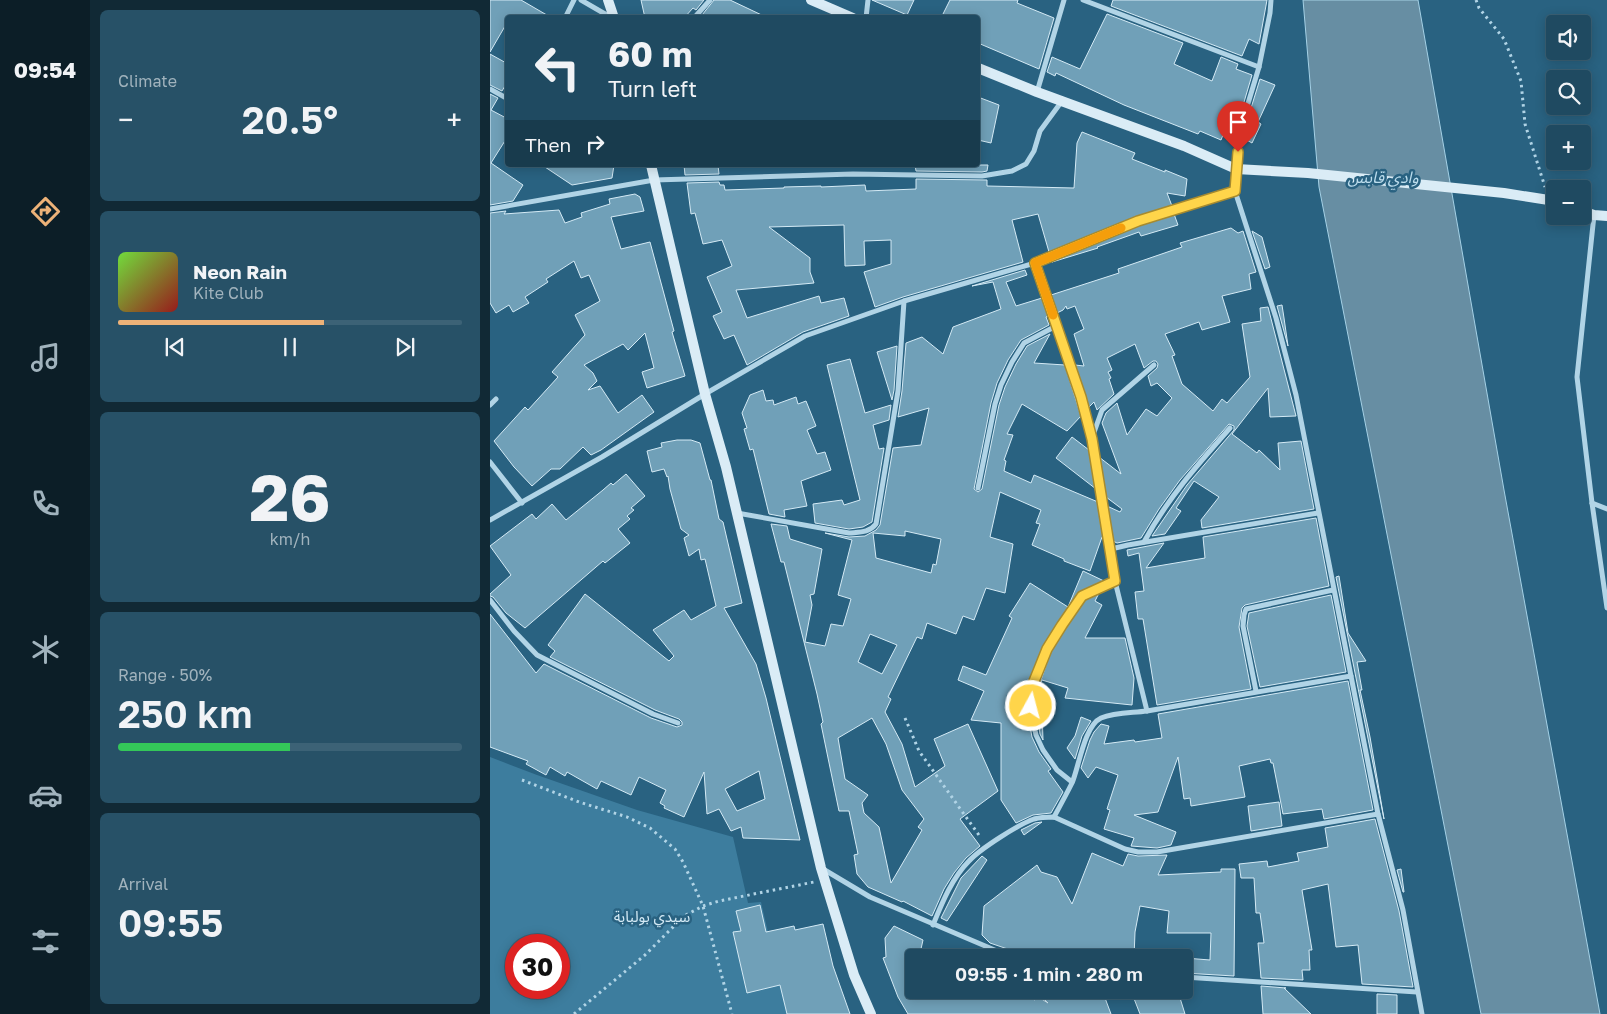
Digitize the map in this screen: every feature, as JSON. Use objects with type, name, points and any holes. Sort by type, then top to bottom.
[{"type":"street","points":[[567,15],[574,0]]},
{"type":"street","points":[[581,0],[608,15]]},
{"type":"street","points":[[608,0],[612,15]]},
{"type":"street","points":[[697,15],[710,0]]},
{"type":"street","points":[[811,0],[846,15]]},
{"type":"street","points":[[866,15],[868,0]]},
{"type":"street","points":[[1037,92],[1064,0]]},
{"type":"street","points":[[1083,0],[1259,67]]},
{"type":"street","points":[[1271,0],[1269,22],[1259,67],[1243,120],[1235,191],[1278,328],[1296,395],[1378,814],[1403,910],[1422,1014]]},
{"type":"street","points":[[980,69],[1037,92],[1184,146],[1236,169],[1308,173],[1504,193],[1546,199]]},
{"type":"street","points":[[490,89],[505,97]]},
{"type":"street","points":[[490,209],[654,180],[853,174],[982,176],[1012,171],[1026,164],[1034,151],[1040,131],[1062,100]]},
{"type":"street","points":[[651,167],[705,394],[726,467],[821,868],[854,975],[872,1014]]},
{"type":"street","points":[[490,520],[602,457],[805,336],[904,301],[1035,263],[1138,221],[1235,191]]},
{"type":"street","points":[[1591,214],[1607,216]]},
{"type":"street","points":[[1594,215],[1577,377],[1607,608]]},
{"type":"street","points":[[1035,263],[1081,397],[1092,439],[1115,581],[1147,711]]},
{"type":"street","points":[[737,513],[849,533],[867,531],[872,528],[879,517],[898,391],[904,301]]},
{"type":"street","points":[[978,488],[995,404],[1001,385],[1012,362],[1024,343],[1056,326]]},
{"type":"street","points":[[1092,439],[1102,410],[1154,365]]},
{"type":"street","points":[[490,405],[496,399]]},
{"type":"street","points":[[1144,542],[1155,521],[1176,491],[1230,428]]},
{"type":"street","points":[[490,462],[522,502]]},
{"type":"street","points":[[1592,503],[1607,509]]},
{"type":"street","points":[[1110,549],[1318,513]]},
{"type":"street","points":[[1072,782],[1057,770],[1042,750],[1036,735],[1030,691],[1047,649],[1082,596],[1115,581]]},
{"type":"street","points":[[1256,691],[1243,626],[1246,609],[1333,590]]},
{"type":"street","points":[[490,600],[514,632],[537,655],[653,714],[678,723]]},
{"type":"street","points":[[1054,818],[1072,782],[1088,734],[1100,718],[1351,676]]},
{"type":"street","points":[[932,925],[944,900],[969,861],[1019,826],[1045,817],[1054,818],[1125,849],[1138,852],[1157,852],[1378,814]]},
{"type":"street","points":[[821,868],[870,897],[992,949]]},
{"type":"street","points":[[1193,978],[1417,992]]},
{"type":"path","points":[[1476,0],[1479,8],[1504,39],[1521,81],[1526,124],[1546,182]]},
{"type":"path","points":[[905,718],[919,751],[987,847]]},
{"type":"path","points":[[522,780],[650,828],[675,849],[703,906],[732,1014]]},
{"type":"path","points":[[574,1014],[645,955],[684,916],[703,906],[719,901],[824,879]]},
{"type":"green space","name":"سيدي بولبابة","points":[[490,757],[637,810],[733,837],[748,903],[761,902],[787,1014],[490,1014]]},
{"type":"water","name":"وادي قابس","points":[[1303,0],[1418,0],[1504,490],[1600,1014],[1481,1014],[1319,187]]},
{"type":"building","points":[[490,0],[521,0],[547,15],[505,15],[505,26],[490,52]]},
{"type":"building","points":[[641,0],[704,0],[696,10],[693,8],[687,15],[644,15]]},
{"type":"building","points":[[714,0],[730,0],[762,15],[702,15]]},
{"type":"building","points":[[872,0],[914,0],[907,15]]},
{"type":"building","points":[[950,0],[1018,0],[1017,3],[1054,18],[1039,69],[980,44],[980,15],[942,15]]},
{"type":"building","points":[[1113,0],[1267,0],[1259,44],[1249,39],[1242,56],[1111,6]]},
{"type":"building","points":[[1107,14],[1183,43],[1174,64],[1212,81],[1221,57],[1238,64],[1236,69],[1252,75],[1236,135],[1225,130],[1221,140],[1200,131],[1198,134],[1124,105],[1056,73],[1055,76],[1047,72],[1052,57],[1080,69]]},
{"type":"building","points":[[490,54],[505,62],[505,86],[502,91],[490,85]]},
{"type":"building","points":[[1260,79],[1275,85],[1258,122],[1261,124],[1252,143],[1245,139],[1247,121]]},
{"type":"building","points":[[490,94],[498,98],[491,110],[505,117],[505,141],[491,163],[523,185],[513,201],[490,205]]},
{"type":"building","points":[[980,98],[999,105],[991,143],[980,140]]},
{"type":"building","points":[[1082,132],[1135,153],[1132,159],[1187,179],[1185,196],[1167,193],[1172,206],[1135,217],[1049,252],[1038,214],[1012,220],[1023,262],[875,307],[864,272],[891,264],[891,240],[864,241],[865,265],[845,266],[844,225],[769,227],[810,258],[810,272],[814,283],[736,290],[747,318],[819,296],[821,303],[844,298],[849,316],[803,332],[747,365],[734,335],[724,339],[713,316],[722,312],[707,277],[732,266],[722,240],[703,244],[695,213],[691,214],[687,183],[719,182],[720,185],[724,185],[725,190],[865,185],[866,191],[916,189],[916,179],[987,180],[987,186],[1074,188],[1077,143]]},
{"type":"building","points":[[980,165],[988,165],[987,171],[982,172],[916,171],[915,167],[980,167]]},
{"type":"building","points":[[545,167],[614,167],[612,178],[572,185]]},
{"type":"building","points":[[684,167],[718,167],[719,174],[685,175]]},
{"type":"building","points":[[635,194],[640,197],[644,211],[611,217],[621,249],[650,242],[685,376],[647,388],[642,372],[654,368],[645,333],[628,350],[623,344],[584,365],[593,373],[597,381],[588,390],[600,386],[618,413],[642,395],[654,412],[601,450],[591,455],[583,447],[560,469],[551,469],[532,486],[494,441],[525,407],[528,410],[558,377],[552,372],[585,335],[575,315],[600,301],[589,275],[581,278],[574,261],[546,279],[548,282],[525,297],[529,303],[513,312],[509,305],[496,313],[490,303],[490,213],[506,211],[504,214],[559,210],[565,223],[582,217],[581,213],[610,204],[609,199]]},
{"type":"building","points":[[1174,214],[1178,225],[1141,236],[1139,232],[1098,248],[1052,262],[1138,225]]},
{"type":"building","points":[[1231,228],[1238,233],[1243,231],[1256,272],[1249,274],[1251,289],[1222,296],[1230,322],[1202,330],[1199,322],[1165,334],[1175,355],[1172,356],[1182,384],[1213,411],[1222,399],[1227,403],[1250,377],[1242,324],[1261,321],[1260,308],[1268,307],[1296,416],[1270,417],[1268,388],[1232,434],[1257,453],[1259,450],[1280,470],[1278,443],[1301,441],[1314,509],[1202,528],[1201,520],[1219,497],[1194,481],[1176,508],[1181,511],[1165,534],[1152,536],[1187,485],[1234,430],[1234,426],[1229,424],[1180,480],[1141,538],[1117,543],[1113,541],[1107,506],[1120,512],[1122,509],[1106,497],[1099,457],[1121,474],[1102,423],[1106,413],[1117,403],[1127,435],[1146,409],[1157,416],[1172,398],[1157,383],[1151,386],[1148,376],[1157,368],[1158,364],[1156,361],[1153,361],[1144,368],[1135,344],[1107,358],[1112,370],[1108,372],[1114,394],[1097,410],[1094,402],[1088,408],[1075,365],[1084,366],[1074,334],[1084,329],[1075,306],[1067,309],[1066,306],[1057,313],[1051,295],[1119,273],[1118,269],[1182,247],[1180,243]]},
{"type":"building","points":[[1252,231],[1262,237],[1270,267],[1265,269]]},
{"type":"building","points":[[1025,270],[1027,275],[1006,282],[1016,306],[1042,298],[1049,325],[1021,340],[1008,360],[997,383],[991,403],[974,489],[978,492],[982,489],[999,405],[1016,364],[1027,346],[1050,334],[1034,363],[1065,365],[1081,416],[1067,431],[1022,404],[1007,434],[1013,435],[1004,460],[1006,461],[1004,471],[1031,483],[1034,475],[1098,502],[1104,537],[1102,537],[1090,571],[1064,561],[1064,559],[1032,545],[1040,524],[1036,523],[1041,510],[1000,492],[990,537],[1013,544],[1005,593],[986,588],[974,620],[963,616],[956,634],[927,623],[922,639],[917,637],[888,697],[891,699],[885,712],[902,744],[915,787],[945,766],[934,739],[968,724],[998,791],[960,819],[980,846],[966,858],[954,873],[944,889],[932,916],[903,901],[868,887],[857,874],[854,855],[858,854],[849,811],[839,811],[821,724],[823,722],[817,694],[784,562],[781,562],[771,524],[787,526],[790,539],[822,549],[814,594],[810,595],[812,605],[805,642],[825,646],[831,624],[843,626],[851,599],[838,595],[852,540],[825,533],[849,537],[865,536],[876,530],[880,525],[893,448],[921,445],[929,408],[898,417],[906,343],[922,337],[943,354],[953,327],[1001,309],[993,282],[972,286]],"holes":[[[905,531],[941,539],[936,565],[933,564],[931,573],[876,558],[873,533],[905,536]],[[870,634],[897,645],[882,674],[858,662]],[[872,718],[886,744],[902,790],[924,819],[918,827],[922,830],[891,883],[879,827],[864,813],[862,803],[868,795],[845,779],[838,738]]]},
{"type":"building","points":[[1282,305],[1284,318],[1288,346],[1277,306]]},
{"type":"building","points":[[897,346],[894,390],[892,400],[877,352]]},
{"type":"building","points":[[850,359],[865,413],[891,405],[889,420],[873,425],[879,449],[884,448],[872,522],[863,527],[849,529],[815,523],[813,504],[842,500],[844,505],[860,500],[827,365]]},
{"type":"building","points":[[763,390],[766,401],[773,400],[774,405],[796,397],[798,404],[806,401],[816,426],[807,430],[817,454],[825,452],[831,470],[801,481],[807,506],[784,510],[785,517],[769,514],[753,449],[750,450],[744,429],[747,428],[742,413],[750,395]]},
{"type":"building","points":[[1072,437],[1089,450],[1096,489],[1056,458]]},
{"type":"building","points":[[691,440],[700,443],[711,480],[719,519],[723,522],[742,603],[724,608],[756,664],[800,840],[743,838],[741,827],[731,831],[719,809],[707,814],[704,772],[684,817],[664,808],[665,806],[660,803],[666,790],[639,777],[631,795],[601,781],[597,789],[567,772],[565,776],[550,767],[546,775],[526,764],[528,761],[490,747],[490,614],[536,673],[544,664],[651,718],[677,727],[682,725],[679,719],[655,710],[550,657],[555,651],[548,645],[585,594],[669,661],[674,656],[653,630],[684,610],[691,620],[716,606],[705,559],[701,560],[699,549],[689,556],[684,538],[689,535],[681,529],[668,476],[664,469],[652,472],[647,451],[662,447],[661,443]],"holes":[[[759,771],[765,799],[737,811],[725,789]]]},
{"type":"building","points":[[626,474],[645,496],[631,508],[634,510],[627,516],[630,519],[618,529],[630,543],[605,563],[603,561],[525,628],[506,613],[490,596],[511,575],[490,546],[532,514],[536,519],[552,504],[566,520],[611,483],[613,485]]},
{"type":"building","points":[[1316,518],[1329,586],[1245,605],[1242,608],[1239,627],[1251,689],[1157,705],[1143,619],[1138,619],[1135,592],[1144,591],[1139,553],[1128,556],[1127,550],[1164,543],[1146,568],[1205,558],[1203,537]]},
{"type":"building","points":[[1083,571],[1104,581],[1078,594],[1043,647],[1027,691],[1032,737],[1039,752],[1051,769],[1048,771],[1063,792],[1051,813],[1033,815],[1016,823],[1001,800],[1001,723],[971,720],[984,691],[958,680],[963,666],[986,675],[1012,618],[1009,616],[1030,583],[1068,607]]},
{"type":"building","points":[[1339,576],[1348,633],[1366,661],[1357,662],[1362,690],[1360,690],[1384,819],[1336,577]]},
{"type":"building","points":[[1099,593],[1095,601],[1102,605],[1085,638],[1125,638],[1134,678],[1132,705],[1065,698],[1068,688],[1042,680],[1036,694],[1051,651],[1085,599]]},
{"type":"building","points":[[1331,595],[1346,672],[1260,687],[1247,626],[1249,613]]},
{"type":"building","points":[[1348,681],[1373,810],[1324,819],[1322,809],[1283,814],[1273,763],[1271,763],[1270,759],[1239,766],[1245,797],[1191,806],[1190,798],[1184,799],[1178,757],[1158,812],[1134,815],[1176,832],[1171,845],[1157,848],[1131,846],[1134,838],[1104,829],[1110,810],[1107,809],[1118,775],[1096,767],[1088,778],[1081,768],[1090,740],[1101,724],[1109,726],[1104,744],[1162,738],[1158,714]]},
{"type":"building","points":[[1037,711],[1042,711],[1043,740],[1040,734]]},
{"type":"building","points":[[1081,717],[1091,721],[1082,736],[1075,759],[1067,748],[1075,736]]},
{"type":"building","points":[[1279,802],[1282,826],[1251,831],[1248,806]]},
{"type":"building","points":[[1375,819],[1399,911],[1413,987],[1362,984],[1358,945],[1336,947],[1328,884],[1302,890],[1312,950],[1309,950],[1310,970],[1302,970],[1303,980],[1261,978],[1258,943],[1264,943],[1260,913],[1256,913],[1254,878],[1241,878],[1239,864],[1267,861],[1268,867],[1299,861],[1297,853],[1328,847],[1325,828]]},
{"type":"building","points":[[1042,822],[1024,835],[1021,830],[1035,823]]},
{"type":"building","points":[[1092,853],[1123,866],[1128,854],[1138,856],[1167,855],[1158,875],[1221,872],[1221,869],[1235,869],[1234,976],[1193,974],[1193,959],[1210,960],[1211,933],[1167,933],[1169,911],[1140,906],[1135,932],[1134,949],[1008,949],[990,943],[982,935],[984,906],[1037,865],[1041,872],[1057,877],[1072,904]]},
{"type":"building","points":[[982,856],[987,860],[947,921],[941,918],[961,878]]},
{"type":"building","points":[[1401,869],[1404,892],[1397,870]]},
{"type":"building","points":[[760,905],[766,932],[794,926],[795,930],[823,924],[833,966],[850,1014],[787,1014],[780,985],[747,993],[733,932],[741,931],[736,911]]},
{"type":"building","points":[[894,926],[923,940],[921,949],[905,949],[905,999],[1042,999],[1048,1003],[1044,999],[1105,999],[1111,1014],[908,1014],[898,997],[883,958],[886,957],[885,938]]},
{"type":"building","points":[[1261,986],[1286,988],[1284,988],[1311,1014],[1263,1014]]},
{"type":"building","points":[[1377,994],[1397,995],[1397,1014],[1377,1014]]},
{"type":"building","points":[[1134,999],[1180,999],[1185,1014],[1140,1014]]},
{"type":"slow traffic","points":[[1053,315],[1035,263],[1121,228]]},
{"type":"route","points":[[1031,706],[1030,691],[1047,649],[1062,625],[1082,596],[1115,581],[1092,439],[1081,397],[1035,263],[1138,221],[1235,191],[1238,152]]}]
